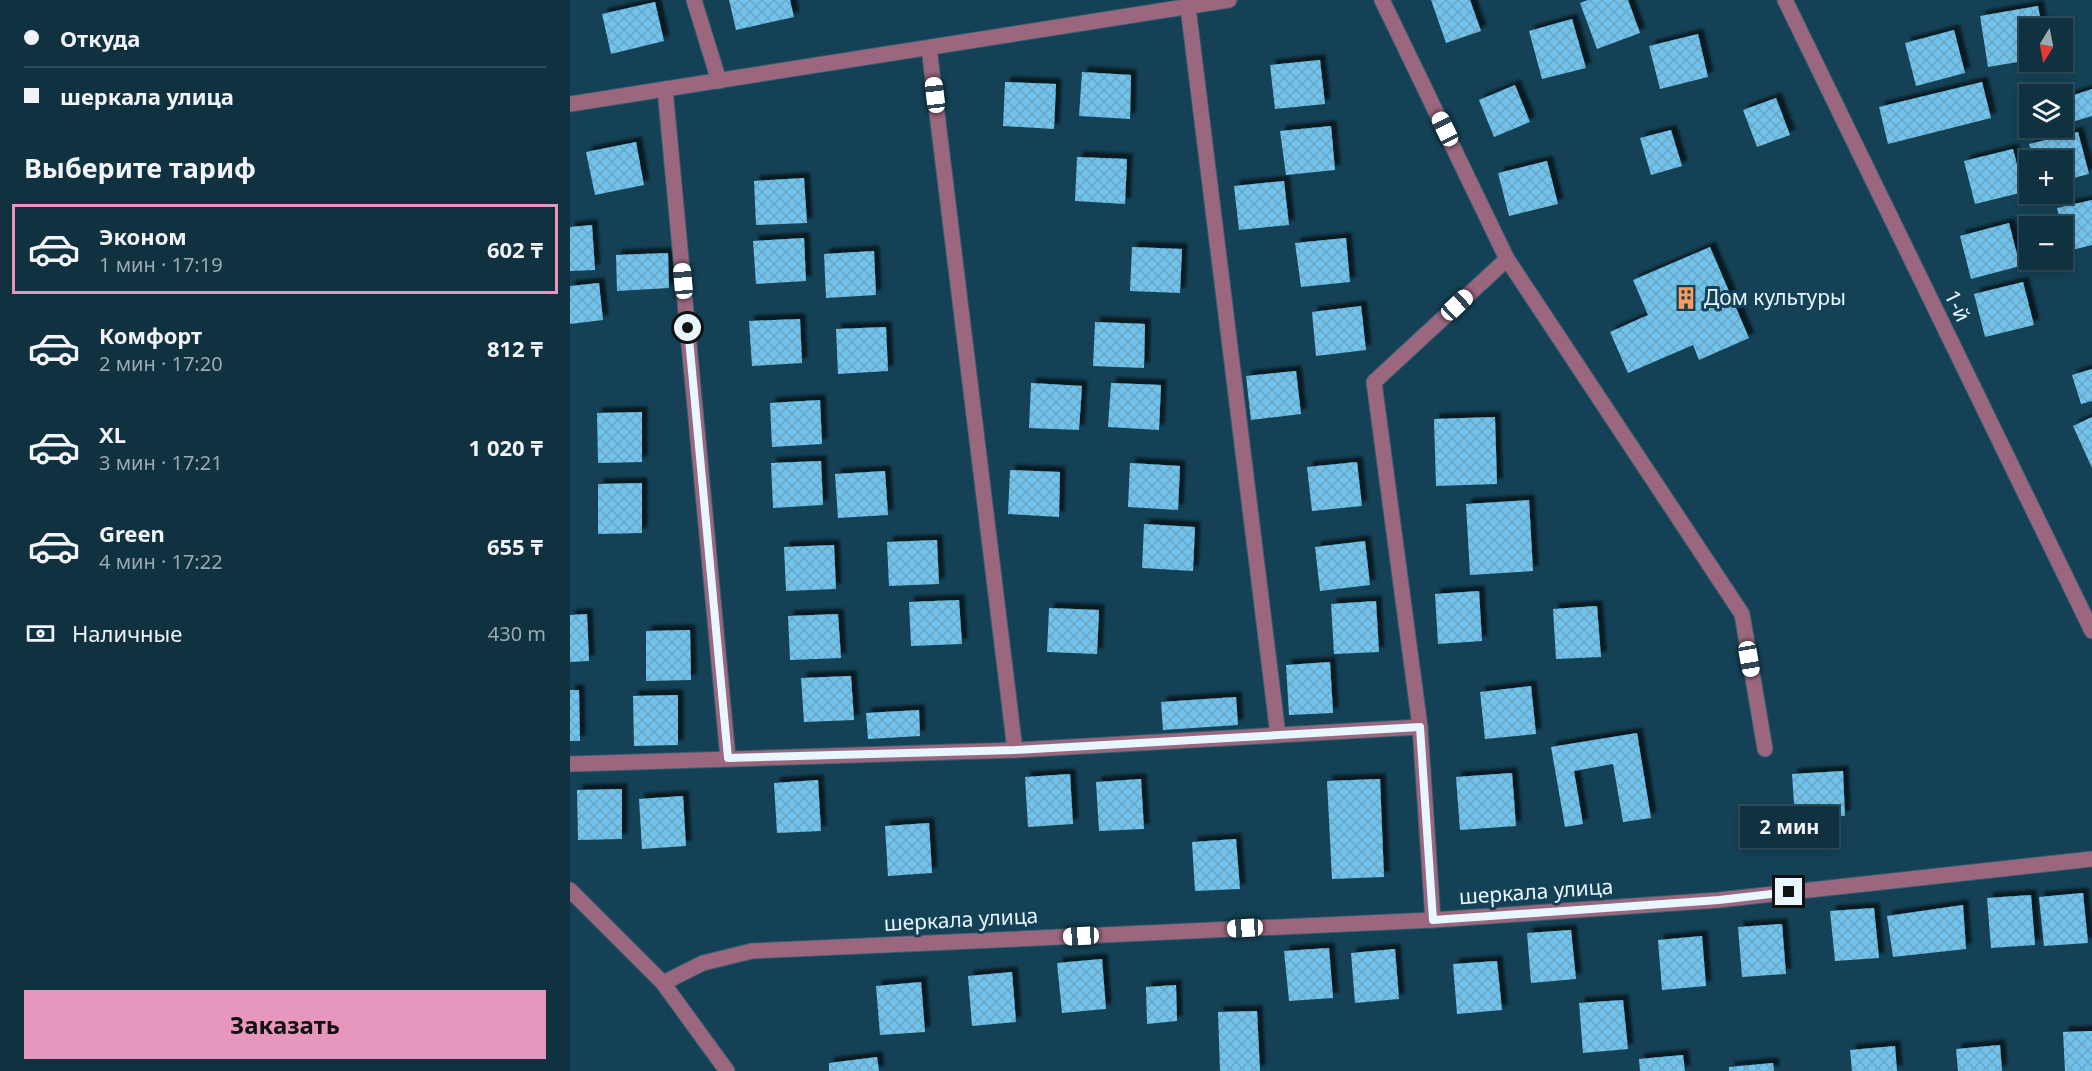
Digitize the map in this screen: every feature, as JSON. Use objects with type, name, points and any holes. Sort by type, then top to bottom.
[{"type":"street","points":[[694,0],[719,81]]},
{"type":"street","points":[[570,104],[1229,0]]},
{"type":"street","points":[[1382,0],[1507,259],[1742,614],[1765,748]]},
{"type":"street","name":"1-й","points":[[1785,0],[2092,631]]},
{"type":"street","points":[[1188,7],[1278,735]]},
{"type":"street","points":[[929,48],[1015,750]]},
{"type":"street","points":[[665,89],[728,758]]},
{"type":"street","points":[[1433,920],[1420,727],[1374,382],[1507,259]]},
{"type":"street","points":[[570,764],[1015,750],[1420,727]]},
{"type":"street","name":"шеркала улица","points":[[663,983],[703,963],[752,951],[1433,920],[1719,900],[2092,859]]},
{"type":"street","points":[[570,890],[663,983],[727,1071]]},
{"type":"building","points":[[729,0],[790,0],[794,17],[736,30]]},
{"type":"building","points":[[1431,0],[1470,0],[1481,31],[1446,43]]},
{"type":"building","points":[[1588,0],[1628,0],[1640,33],[1597,49],[1580,3]]},
{"type":"building","points":[[655,2],[664,41],[611,54],[602,14]]},
{"type":"building","points":[[2038,6],[2040,18],[2019,18],[2019,62],[1988,67],[1980,16]]},
{"type":"building","points":[[1572,19],[1586,68],[1542,79],[1529,31]]},
{"type":"building","points":[[1954,30],[1965,73],[1916,86],[1905,43]]},
{"type":"building","points":[[1698,34],[1708,77],[1660,89],[1649,46]]},
{"type":"building","points":[[1320,60],[1325,104],[1275,109],[1270,65]]},
{"type":"building","points":[[1082,72],[1131,75],[1130,119],[1079,116]]},
{"type":"building","points":[[1005,82],[1056,84],[1054,129],[1003,126]]},
{"type":"building","points":[[1982,82],[1991,118],[1888,144],[1879,107]]},
{"type":"building","points":[[1515,85],[1530,122],[1494,137],[1479,100]]},
{"type":"building","points":[[2092,89],[2092,116],[2073,122],[2073,95]]},
{"type":"building","points":[[1776,98],[1790,135],[1757,147],[1743,110]]},
{"type":"building","points":[[1331,126],[1335,170],[1286,175],[1280,131]]},
{"type":"building","points":[[1671,130],[1682,166],[1651,175],[1640,138]]},
{"type":"building","points":[[2078,132],[2089,174],[2073,178],[2073,150],[2031,150],[2029,144],[2054,138],[2073,138],[2073,133]]},
{"type":"building","points":[[636,142],[644,185],[595,195],[586,152]]},
{"type":"building","points":[[2013,149],[2019,172],[2019,193],[1975,204],[1964,161]]},
{"type":"building","points":[[1077,157],[1127,159],[1125,204],[1075,201]]},
{"type":"building","points":[[1547,161],[1558,204],[1509,216],[1498,173]]},
{"type":"building","points":[[804,178],[807,223],[756,225],[754,181]]},
{"type":"building","points":[[1284,181],[1289,225],[1239,230],[1234,186]]},
{"type":"building","points":[[2092,200],[2092,245],[2073,250],[2073,216],[2059,216],[2057,208]]},
{"type":"building","points":[[2009,223],[2019,266],[1971,279],[1960,236]]},
{"type":"building","points":[[592,225],[595,270],[570,271],[570,227]]},
{"type":"building","points":[[804,238],[806,281],[756,284],[753,241]]},
{"type":"building","points":[[1346,238],[1350,282],[1301,287],[1295,243]]},
{"type":"building","points":[[1132,247],[1182,249],[1180,293],[1130,291]]},
{"type":"building","name":"Дом культуры","points":[[1710,247],[1749,338],[1699,360],[1693,345],[1628,373],[1610,332],[1648,315],[1633,280]]},
{"type":"building","points":[[874,251],[876,295],[826,298],[824,254]]},
{"type":"building","points":[[668,253],[669,288],[617,291],[616,255]]},
{"type":"building","points":[[2023,282],[2034,325],[1985,337],[1974,294]]},
{"type":"building","points":[[599,283],[603,320],[570,324],[570,286]]},
{"type":"building","points":[[1361,306],[1366,350],[1316,356],[1312,312]]},
{"type":"building","points":[[800,319],[802,363],[752,366],[749,321]]},
{"type":"building","points":[[1095,322],[1145,324],[1144,368],[1093,366]]},
{"type":"building","points":[[886,327],[888,371],[838,374],[836,329]]},
{"type":"building","points":[[2092,369],[2092,401],[2081,404],[2072,375]]},
{"type":"building","points":[[1296,371],[1301,414],[1251,420],[1246,376]]},
{"type":"building","points":[[1031,383],[1082,386],[1079,430],[1029,428]]},
{"type":"building","points":[[1111,383],[1161,385],[1159,430],[1108,427]]},
{"type":"building","points":[[820,400],[822,444],[772,447],[770,403]]},
{"type":"building","points":[[642,412],[642,462],[598,463],[597,413]]},
{"type":"building","points":[[1495,417],[1497,484],[1436,486],[1434,419]]},
{"type":"building","points":[[2092,417],[2092,468],[2073,426]]},
{"type":"building","points":[[821,461],[823,505],[773,508],[771,463]]},
{"type":"building","points":[[1357,462],[1362,506],[1312,511],[1307,467]]},
{"type":"building","points":[[1130,463],[1180,466],[1178,510],[1128,507]]},
{"type":"building","points":[[1010,470],[1060,472],[1059,517],[1008,514]]},
{"type":"building","points":[[885,471],[888,515],[838,518],[835,474]]},
{"type":"building","points":[[642,483],[642,533],[598,534],[598,484]]},
{"type":"building","points":[[1529,500],[1533,571],[1470,575],[1466,504]]},
{"type":"building","points":[[1144,524],[1195,527],[1193,571],[1142,568]]},
{"type":"building","points":[[937,540],[939,584],[889,586],[887,542]]},
{"type":"building","points":[[1365,541],[1370,585],[1320,591],[1315,547]]},
{"type":"building","points":[[834,545],[836,589],[786,591],[784,547]]},
{"type":"building","points":[[1479,591],[1482,641],[1438,644],[1435,594]]},
{"type":"building","points":[[959,600],[962,644],[911,646],[909,602]]},
{"type":"building","points":[[1376,601],[1379,652],[1334,654],[1331,604]]},
{"type":"building","points":[[1597,606],[1601,657],[1556,659],[1553,609]]},
{"type":"building","points":[[1049,608],[1099,610],[1097,654],[1047,652]]},
{"type":"building","points":[[587,614],[589,661],[570,662],[570,615]]},
{"type":"building","points":[[838,614],[841,658],[790,660],[788,616]]},
{"type":"building","points":[[690,630],[691,680],[646,681],[646,631]]},
{"type":"building","points":[[1330,662],[1333,713],[1289,715],[1286,665]]},
{"type":"building","points":[[851,676],[854,720],[804,722],[801,678]]},
{"type":"building","points":[[1531,686],[1536,734],[1485,739],[1480,692]]},
{"type":"building","points":[[570,690],[579,690],[580,741],[570,741]]},
{"type":"building","points":[[678,695],[678,745],[634,746],[633,696]]},
{"type":"building","points":[[1236,697],[1238,725],[1163,730],[1161,702]]},
{"type":"building","points":[[919,710],[920,736],[868,739],[866,713]]},
{"type":"building","points":[[1637,733],[1651,818],[1623,822],[1613,764],[1574,771],[1583,824],[1565,827],[1551,747]]},
{"type":"building","points":[[1843,771],[1845,816],[1795,818],[1792,774]]},
{"type":"building","points":[[1512,773],[1516,826],[1460,830],[1456,777]]},
{"type":"building","points":[[1070,774],[1073,824],[1028,827],[1025,777]]},
{"type":"building","points":[[1141,779],[1144,829],[1099,831],[1096,782]]},
{"type":"building","points":[[1380,779],[1384,877],[1332,879],[1327,781]]},
{"type":"building","points":[[818,780],[821,831],[777,833],[774,783]]},
{"type":"building","points":[[622,789],[622,839],[578,840],[577,790]]},
{"type":"building","points":[[683,796],[686,846],[642,849],[639,799]]},
{"type":"building","points":[[929,823],[932,873],[888,876],[885,826]]},
{"type":"building","points":[[1236,839],[1240,889],[1195,891],[1192,842]]},
{"type":"building","points":[[2083,893],[2088,943],[2044,946],[2039,897]]},
{"type":"building","points":[[2031,895],[2035,945],[1991,948],[1987,898]]},
{"type":"building","points":[[1963,905],[1966,949],[1893,957],[1887,916]]},
{"type":"building","points":[[1874,908],[1879,958],[1835,961],[1830,911]]},
{"type":"building","points":[[1782,924],[1786,974],[1742,977],[1738,927]]},
{"type":"building","points":[[1571,930],[1576,979],[1531,983],[1527,933]]},
{"type":"building","points":[[1702,936],[1706,986],[1662,990],[1658,940]]},
{"type":"building","points":[[1329,948],[1333,998],[1289,1001],[1284,951]]},
{"type":"building","points":[[1395,949],[1399,999],[1355,1003],[1351,953]]},
{"type":"building","points":[[1102,959],[1106,1009],[1062,1013],[1057,963]]},
{"type":"building","points":[[1497,961],[1502,1010],[1457,1014],[1453,964]]},
{"type":"building","points":[[1012,972],[1016,1022],[972,1026],[968,976]]},
{"type":"building","points":[[921,982],[925,1032],[880,1035],[876,986]]},
{"type":"building","points":[[1176,985],[1177,1021],[1147,1024],[1146,987]]},
{"type":"building","points":[[1623,1000],[1628,1049],[1583,1053],[1579,1003]]},
{"type":"building","points":[[1257,1011],[1260,1071],[1220,1071],[1218,1012]]},
{"type":"building","points":[[2092,1031],[2092,1071],[2065,1071],[2063,1032]]},
{"type":"building","points":[[2000,1045],[2002,1071],[1958,1071],[1956,1049]]},
{"type":"building","points":[[1895,1046],[1897,1071],[1852,1071],[1850,1050]]},
{"type":"building","points":[[1683,1055],[1685,1071],[1640,1071],[1639,1059]]},
{"type":"building","points":[[877,1057],[879,1071],[829,1071],[829,1063]]},
{"type":"building","points":[[1773,1063],[1774,1071],[1729,1071],[1729,1067]]},
{"type":"place","name":"Дом культуры","points":[[1686,298]]},
{"type":"route","points":[[688,328],[728,758],[1015,750],[1420,727],[1433,920],[1719,900],[1789,892]]}]
